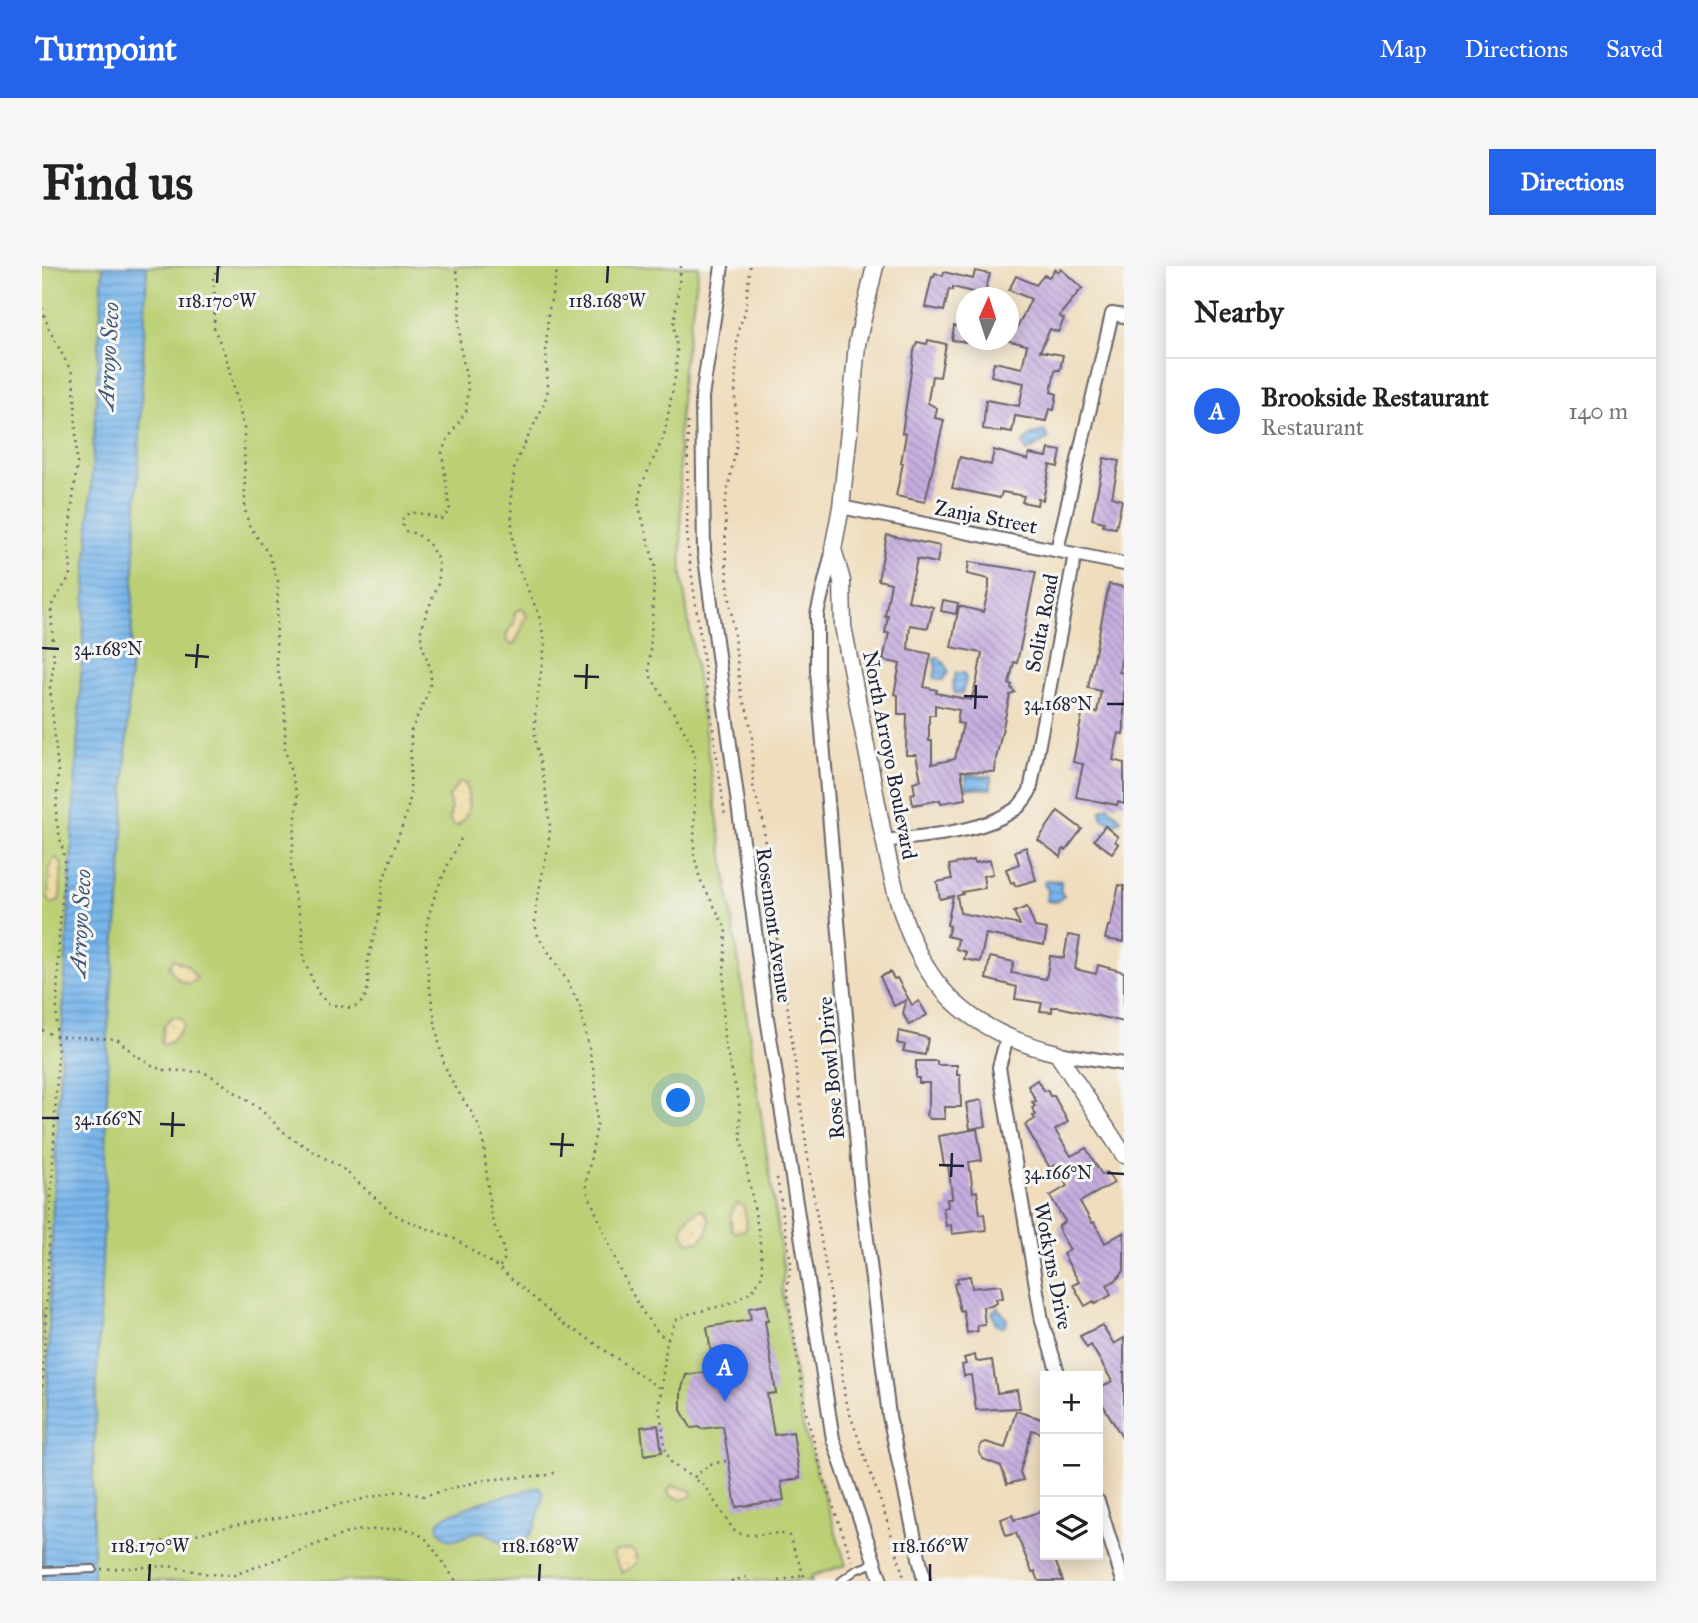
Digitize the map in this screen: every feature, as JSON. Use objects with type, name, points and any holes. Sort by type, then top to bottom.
[{"type":"street","name":"Rosemont Avenue","points":[[722,266],[702,397],[704,551],[765,1005],[833,1439],[881,1581]]},
{"type":"street","name":"North Arroyo Boulevard","points":[[875,266],[856,344],[841,507],[833,549],[842,581],[843,626],[896,895],[912,944],[937,985],[964,1011],[1007,1038],[1057,1053]]},
{"type":"street","name":"Solita Road","points":[[1057,550],[1112,314],[1124,316]]},
{"type":"street","name":"Zanja Street","points":[[841,507],[1124,564]]},
{"type":"street","name":"Rose Bowl Drive","points":[[833,549],[823,580],[817,614],[817,671],[860,1183],[889,1416],[924,1581]]},
{"type":"street","name":"Solita Road","points":[[884,841],[968,828],[1001,818],[1019,807],[1030,791],[1075,554]]},
{"type":"street","name":"Wotkyns Drive","points":[[1007,1038],[999,1067],[1042,1321],[1057,1371]]},
{"type":"street","points":[[1057,1053],[1124,1064]]},
{"type":"street","points":[[1057,1053],[1124,1155]]},
{"type":"street","points":[[1103,1517],[1123,1581]]},
{"type":"lane","points":[[841,1581],[856,1570],[874,1563]]},
{"type":"lane","points":[[43,1571],[93,1569]]},
{"type":"path","points":[[220,266],[213,277],[214,328],[226,357],[244,428],[245,510],[249,525],[269,555],[278,581],[276,658],[285,710],[285,750],[298,799],[291,863],[294,894],[302,924],[304,960],[318,993],[328,1004],[351,1008],[364,999],[368,987],[368,960],[378,921],[383,881],[410,798],[411,731],[429,690],[431,678],[421,641],[421,628],[439,582],[438,560],[429,544],[417,534],[407,531],[401,522],[407,513],[415,512],[441,519],[450,511],[442,452],[466,411],[468,386],[460,345],[459,285],[455,266]]},
{"type":"path","points":[[558,266],[548,314],[548,390],[537,420],[515,464],[511,497],[513,548],[538,615],[545,643],[535,715],[535,739],[550,826],[535,923],[538,936],[580,1006],[595,1076],[597,1125],[586,1182],[587,1193],[637,1301],[660,1335],[667,1339]]},
{"type":"path","points":[[681,266],[674,325],[676,372],[666,427],[642,484],[638,503],[655,566],[649,670],[687,734],[695,757],[694,855],[700,879],[726,929],[724,1039],[739,1101],[741,1138],[759,1234],[763,1274],[753,1290],[733,1303],[689,1314],[677,1320],[667,1339],[659,1406],[667,1458],[705,1487],[736,1532],[755,1537],[788,1535],[806,1581]]},
{"type":"path","points":[[750,266],[745,313],[739,327],[737,343],[737,443],[725,503],[726,566],[741,695],[748,712],[752,736],[753,786],[764,824],[766,867],[811,1181],[840,1351],[845,1400],[887,1520],[905,1581]]},
{"type":"path","points":[[42,307],[49,330],[74,381],[77,464],[68,534],[71,569],[69,578],[51,608],[54,662],[50,688],[58,770],[56,819],[65,861],[59,937],[56,1036],[58,1062],[42,1398]]},
{"type":"path","points":[[461,839],[445,871],[426,926],[428,961],[437,1032],[444,1063],[452,1082],[480,1127],[483,1139],[491,1217],[504,1249],[504,1260],[499,1268]]},
{"type":"path","points":[[42,1030],[56,1036],[122,1041],[134,1054],[155,1067],[210,1075],[260,1109],[288,1136],[343,1169],[392,1213],[455,1239],[499,1268],[565,1325],[660,1388]]},
{"type":"path","points":[[693,1478],[710,1464],[726,1461]]},
{"type":"path","points":[[135,1548],[399,1491],[423,1496],[484,1480],[549,1475],[558,1471]]},
{"type":"path","points":[[93,1569],[169,1566],[209,1574],[234,1575],[354,1531],[402,1528],[427,1540],[456,1581]]},
{"type":"path","points":[[779,1581],[804,1574]]},
{"type":"path","points":[[732,1581],[748,1577],[749,1581]]},
{"type":"green space","points":[[42,266],[699,266],[683,369],[679,435],[682,576],[784,1271],[782,1289],[803,1427],[846,1565],[811,1576],[812,1581],[42,1581]]},
{"type":"sand","points":[[524,610],[527,616],[515,644],[512,645],[507,641],[506,634],[514,623],[515,612]]},
{"type":"sand","points":[[459,782],[466,784],[468,806],[466,816],[458,826],[453,825],[449,819],[451,809],[448,799]]},
{"type":"sand","points":[[56,858],[62,864],[60,897],[59,901],[52,904],[48,899],[49,872],[52,861]]},
{"type":"sand","points":[[173,959],[187,965],[197,978],[193,982],[185,983],[177,978],[169,966]]},
{"type":"sand","points":[[172,1017],[179,1017],[184,1021],[184,1026],[171,1042],[163,1045],[161,1042],[164,1025]]},
{"type":"sand","points":[[737,1203],[744,1207],[747,1225],[745,1230],[736,1233],[732,1228],[731,1216]]},
{"type":"sand","points":[[702,1209],[708,1217],[708,1230],[699,1241],[688,1242],[683,1232],[685,1222],[692,1214]]},
{"type":"sand","points":[[672,1485],[692,1491],[692,1495],[683,1500],[669,1495],[668,1491]]},
{"type":"sand","points":[[630,1549],[637,1560],[623,1573],[612,1555],[614,1552]]},
{"type":"water","name":"Arroyo Seco","points":[[103,266],[147,266],[121,880],[108,1030],[106,1169],[93,1471],[93,1581],[44,1581],[43,1516],[53,1201]]},
{"type":"water","points":[[1044,431],[1049,438],[1027,452],[1023,443],[1032,435]]},
{"type":"water","points":[[938,657],[946,665],[948,672],[943,680],[934,677],[936,668],[933,658]]},
{"type":"water","points":[[956,673],[964,673],[966,680],[962,694],[954,693]]},
{"type":"water","points":[[966,775],[991,776],[991,789],[966,788]]},
{"type":"water","points":[[1108,806],[1121,819],[1115,824],[1102,818],[1101,810]]},
{"type":"water","points":[[1045,880],[1061,881],[1061,892],[1064,896],[1056,902],[1047,901],[1048,889],[1044,885]]},
{"type":"water","points":[[998,1307],[1007,1320],[1002,1327],[996,1324],[992,1312]]},
{"type":"water","points":[[539,1487],[543,1493],[533,1529],[522,1543],[515,1546],[506,1545],[482,1532],[449,1539],[438,1529],[439,1521],[448,1515],[481,1502]]},
{"type":"building","points":[[1055,269],[1058,272],[1061,269],[1082,288],[1059,316],[1064,319],[1058,332],[1050,329],[1040,351],[1063,355],[1060,370],[1055,370],[1051,392],[1057,394],[1054,410],[1049,409],[1046,421],[1015,416],[1012,432],[983,429],[986,400],[1019,406],[1024,383],[991,376],[994,362],[1022,368],[1027,345],[1019,343],[1019,324],[1031,299],[1019,294],[1019,287],[1010,287],[1016,276],[1036,285],[1044,275],[1049,277]]},
{"type":"building","points":[[975,271],[990,274],[986,287],[949,289],[944,311],[925,307],[935,273],[943,276],[944,272],[973,279]]},
{"type":"building","points":[[954,326],[956,326],[956,341],[952,340]]},
{"type":"building","points":[[928,340],[946,344],[940,377],[932,376],[928,400],[928,403],[937,408],[935,418],[944,420],[925,502],[896,496],[903,463],[906,434],[902,433],[914,351],[917,342],[927,344]]},
{"type":"building","points":[[1049,449],[1061,451],[1058,467],[1050,465],[1043,500],[1038,499],[1037,505],[1022,502],[1024,496],[1002,492],[1000,498],[952,488],[960,457],[991,465],[994,450],[1028,460],[1029,454],[1047,457]]},
{"type":"building","points":[[1104,458],[1119,461],[1112,497],[1122,500],[1116,528],[1103,526],[1104,522],[1092,519]]},
{"type":"building","points":[[887,535],[940,546],[937,563],[917,559],[908,601],[933,607],[928,628],[910,625],[908,649],[931,654],[924,687],[937,690],[936,693],[971,700],[982,653],[951,647],[959,606],[983,612],[989,579],[967,574],[969,562],[1036,572],[1017,663],[1014,662],[1009,684],[1015,692],[1010,695],[995,772],[961,771],[966,799],[913,805],[913,782],[921,780],[916,755],[906,755],[907,714],[898,714],[898,695],[894,694],[900,664],[883,660],[889,633],[885,633],[888,616],[885,616],[891,583],[878,580]],"holes":[[[935,705],[959,710],[957,723],[963,724],[955,759],[932,764],[929,715],[935,715]]]},
{"type":"building","points":[[1109,584],[1124,587],[1124,645],[1119,672],[1124,673],[1124,728],[1123,734],[1119,733],[1113,760],[1124,763],[1124,804],[1118,802],[1117,805],[1076,797],[1083,764],[1073,762],[1083,710],[1097,713],[1101,691],[1088,688]]},
{"type":"building","points":[[943,600],[958,603],[956,614],[941,611]]},
{"type":"building","points":[[1058,811],[1082,829],[1066,850],[1063,849],[1061,857],[1038,840]]},
{"type":"building","points":[[1105,826],[1118,837],[1115,841],[1118,844],[1112,853],[1094,840]]},
{"type":"building","points":[[1026,847],[1036,880],[1015,886],[1014,882],[1011,883],[1006,869],[1019,864],[1015,851]]},
{"type":"building","points":[[974,860],[975,863],[990,860],[993,874],[983,876],[985,888],[962,892],[963,894],[957,896],[960,913],[1020,925],[1014,912],[1027,907],[1035,927],[1047,929],[1044,945],[986,934],[980,962],[964,959],[966,952],[956,949],[958,939],[947,936],[953,896],[940,899],[937,882],[952,879],[949,865]]},
{"type":"building","points":[[1119,885],[1124,886],[1124,942],[1105,939]]},
{"type":"building","points":[[1068,935],[1080,937],[1075,969],[1096,974],[1098,965],[1124,972],[1124,1022],[1059,1007],[1052,1007],[1052,1012],[1040,1011],[1042,1003],[1015,999],[1017,987],[986,979],[990,957],[1014,962],[1011,973],[1046,979],[1050,956],[1064,958]]},
{"type":"building","points":[[890,972],[894,979],[897,978],[912,1005],[919,1001],[927,1015],[909,1025],[903,1014],[906,1000],[894,1006],[880,977]]},
{"type":"building","points":[[899,1031],[928,1038],[925,1055],[903,1051],[905,1045],[897,1043]]},
{"type":"building","points":[[916,1061],[957,1065],[961,1107],[945,1107],[945,1119],[930,1119],[926,1115],[929,1083],[919,1083],[919,1078],[916,1078]]},
{"type":"building","points":[[1037,1080],[1044,1091],[1047,1090],[1050,1096],[1054,1096],[1068,1122],[1055,1130],[1071,1156],[1086,1148],[1102,1175],[1107,1172],[1114,1183],[1080,1202],[1105,1243],[1124,1232],[1124,1271],[1107,1285],[1111,1295],[1095,1304],[1094,1301],[1085,1306],[1073,1285],[1079,1282],[1063,1254],[1070,1250],[1060,1233],[1059,1226],[1065,1221],[1050,1196],[1067,1186],[1055,1165],[1050,1168],[1025,1125],[1035,1119],[1032,1108],[1035,1106],[1032,1102],[1036,1101],[1028,1086]]},
{"type":"building","points":[[982,1100],[986,1126],[970,1129],[966,1103]]},
{"type":"building","points":[[977,1129],[982,1160],[969,1162],[973,1192],[977,1191],[980,1214],[984,1214],[986,1230],[952,1234],[951,1225],[946,1226],[943,1208],[948,1207],[947,1199],[952,1199],[952,1195],[948,1165],[944,1165],[939,1136]]},
{"type":"building","points":[[970,1276],[972,1288],[1001,1285],[1003,1298],[996,1299],[997,1303],[991,1306],[983,1307],[985,1325],[977,1326],[978,1331],[967,1333],[954,1284],[958,1283],[957,1278]]},
{"type":"building","points":[[766,1305],[768,1321],[765,1321],[776,1393],[767,1394],[774,1435],[793,1432],[800,1478],[781,1482],[784,1500],[736,1507],[723,1426],[691,1428],[681,1410],[681,1391],[686,1375],[714,1371],[707,1327],[751,1320],[749,1308]]},
{"type":"building","points":[[1102,1325],[1114,1344],[1124,1338],[1124,1441],[1103,1405],[1103,1387],[1112,1381],[1091,1345],[1087,1348],[1080,1336]]},
{"type":"building","points":[[975,1355],[976,1361],[979,1362],[992,1360],[997,1393],[1017,1390],[1020,1408],[976,1410],[971,1375],[964,1376],[962,1365],[966,1364],[964,1358]]},
{"type":"building","points":[[1016,1411],[1040,1418],[1040,1433],[1032,1430],[1020,1472],[1023,1480],[1007,1484],[1001,1466],[983,1459],[979,1452],[981,1444],[986,1442],[1005,1448]]},
{"type":"building","points":[[658,1425],[662,1452],[644,1455],[641,1427]]},
{"type":"building","points":[[1040,1512],[1040,1560],[1055,1560],[1063,1581],[1039,1581],[1035,1571],[1032,1572],[1016,1533],[1006,1536],[1001,1519],[1012,1515],[1014,1520]]},
{"type":"place","name":"Brookside Restaurant","points":[[725,1402]]}]
